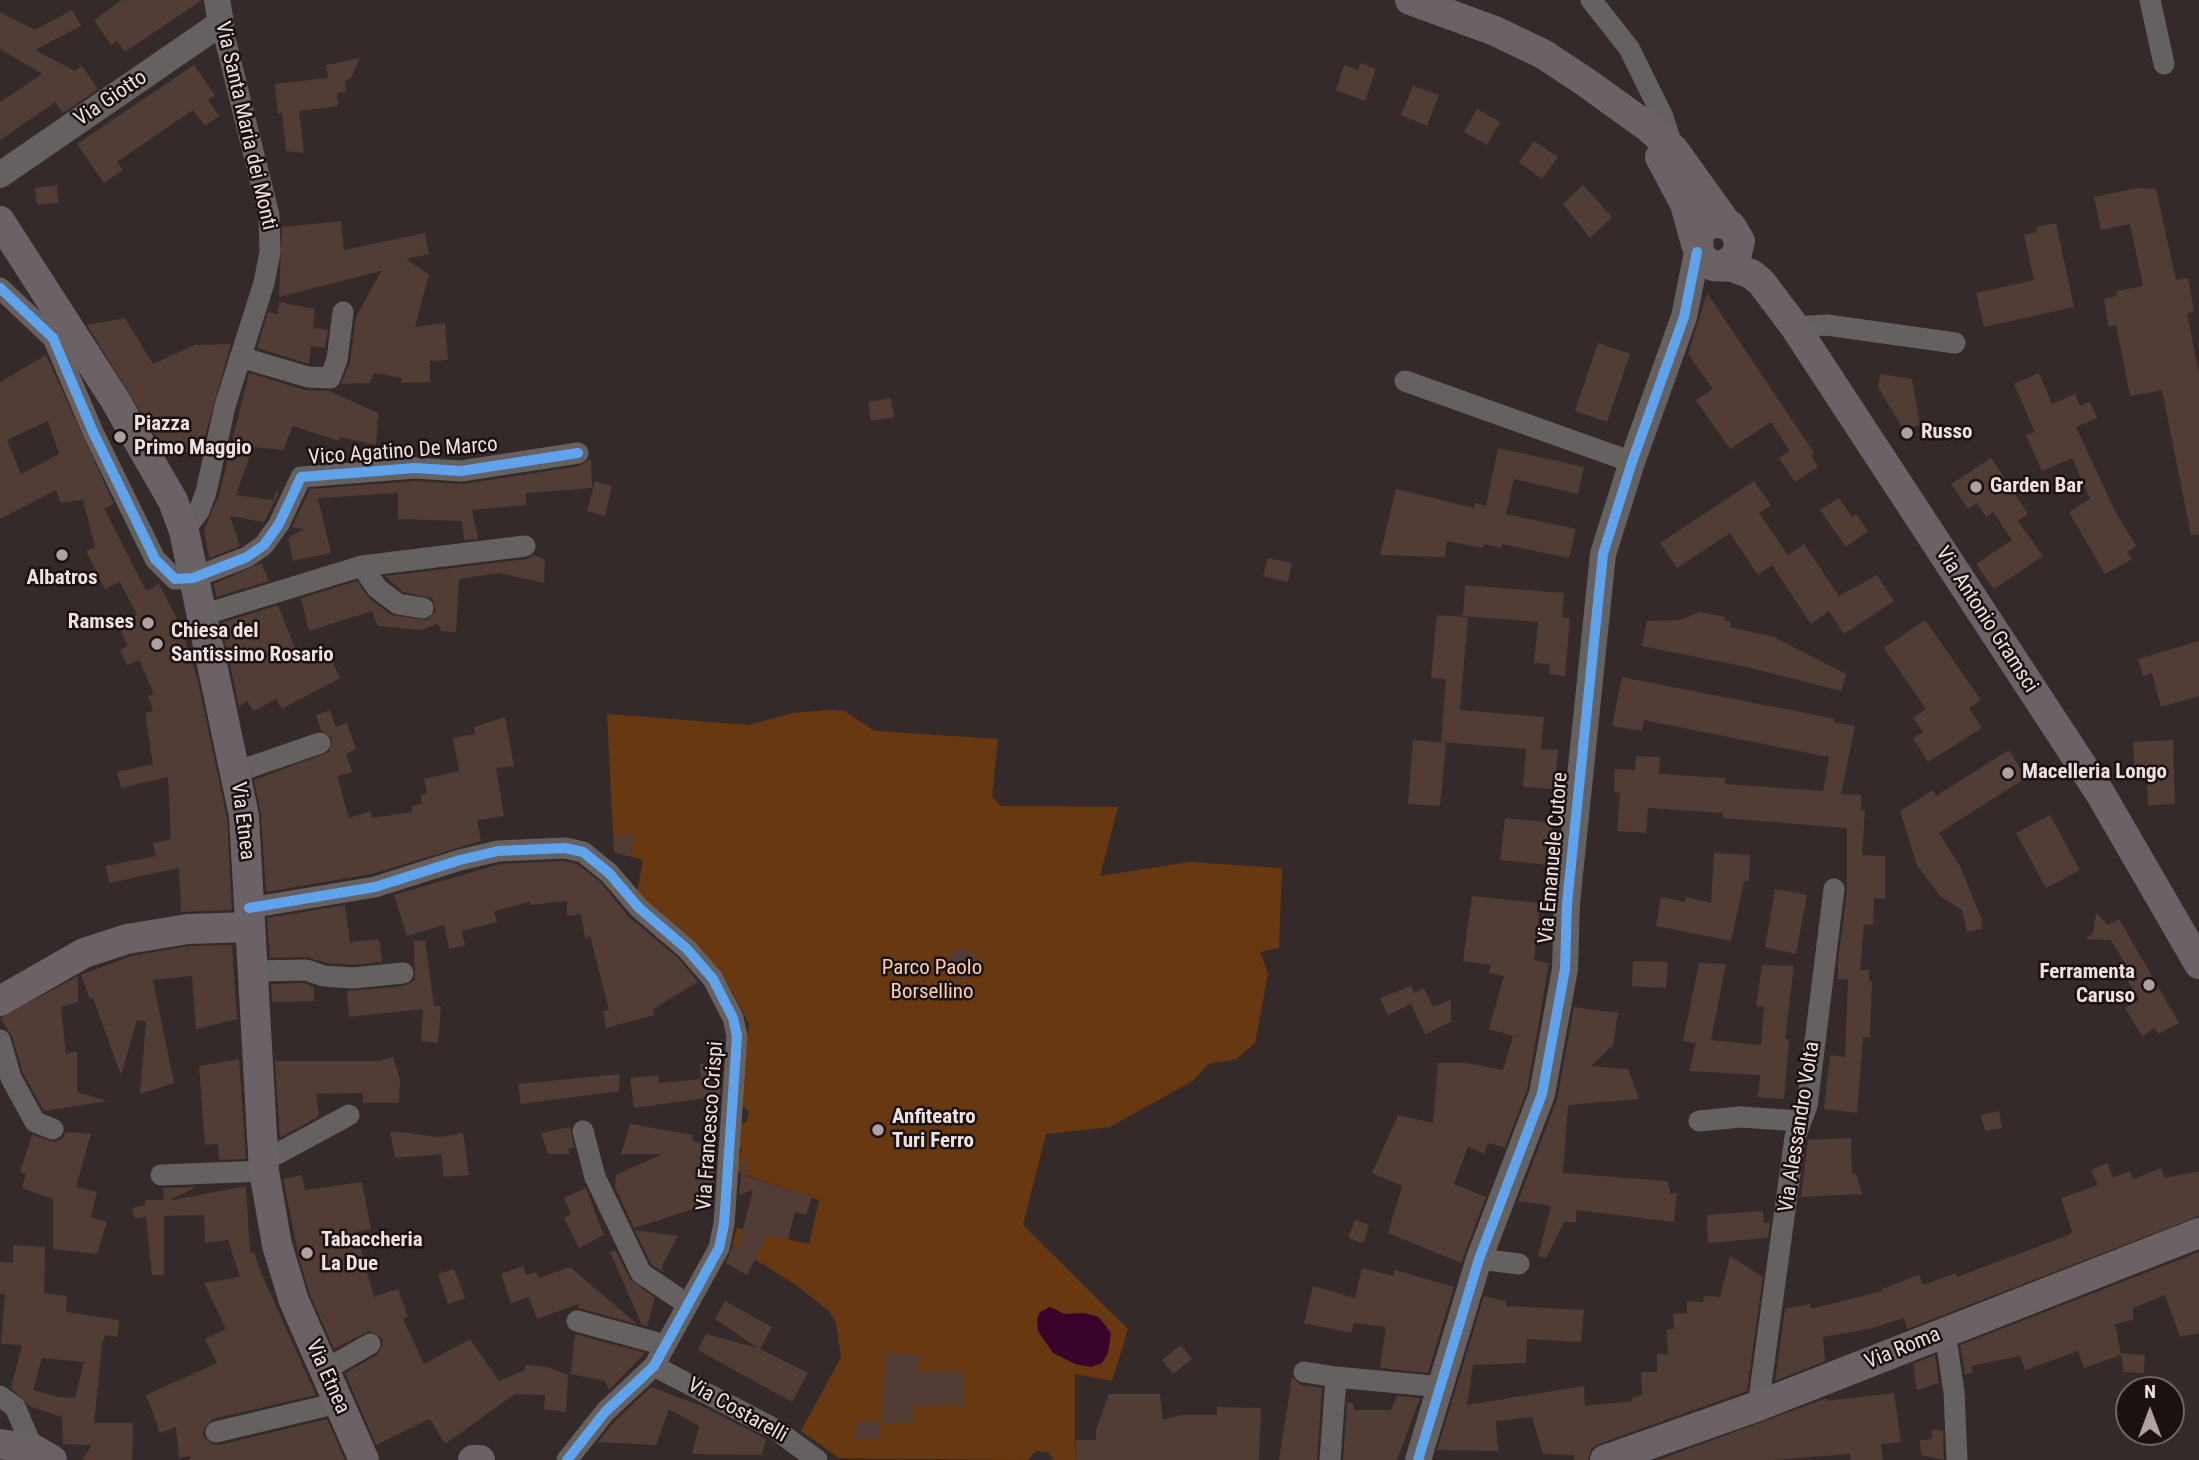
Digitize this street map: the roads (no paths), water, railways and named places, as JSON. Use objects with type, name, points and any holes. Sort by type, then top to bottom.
[{"type":"main road","points":[[1410,0],[1496,31],[1543,54],[1620,107],[1674,150],[1754,260],[1761,282]]},
{"type":"main road","points":[[1620,107],[1675,181],[1705,254],[1741,269],[1761,282]]},
{"type":"main road","name":"Via Etnea","points":[[0,220],[115,400],[173,500],[184,531],[244,816],[264,1166],[277,1245],[295,1301],[323,1371],[365,1460]]},
{"type":"main road","points":[[1715,222],[1733,230],[1739,254],[1730,263],[1705,254],[1698,235],[1707,226],[1715,222]]},
{"type":"main road","name":"Via Antonio Gramsci","points":[[1761,282],[1795,327],[2099,793],[2199,964]]},
{"type":"main road","points":[[0,1001],[84,953],[127,939],[250,917]]},
{"type":"main road","name":"Via Roma","points":[[1605,1460],[1758,1406],[2199,1233]]},
{"type":"main road","points":[[0,1444],[43,1455]]},
{"type":"main road","points":[[473,1460],[480,1460]]},
{"type":"street","points":[[1591,0],[1629,48],[1663,117],[1674,150]]},
{"type":"street","points":[[2150,0],[2164,64]]},
{"type":"street","name":"Via Giotto","points":[[0,175],[219,12]]},
{"type":"street","name":"Via Santa Maria dei Monti","points":[[184,531],[199,511],[206,492],[225,406],[264,283],[271,228],[219,12]]},
{"type":"street","name":"Via Emanuele Cutore","points":[[1418,1460],[1443,1387],[1479,1259],[1542,1094],[1565,969],[1567,903],[1603,554],[1632,461],[1705,254]]},
{"type":"street","points":[[0,288],[53,338],[93,432],[155,559],[175,579],[194,578]]},
{"type":"street","points":[[240,357],[308,377],[330,378],[337,360],[343,312]]},
{"type":"street","points":[[1795,327],[1827,325],[1955,343]]},
{"type":"street","points":[[1405,382],[1632,461]]},
{"type":"street","name":"Vico Agatino De Marco","points":[[194,578],[247,556],[264,545],[279,524],[301,477],[415,468],[461,471],[578,453]]},
{"type":"street","points":[[202,615],[362,566],[525,546]]},
{"type":"street","points":[[362,566],[377,588],[398,604],[423,608]]},
{"type":"street","points":[[236,772],[320,743]]},
{"type":"street","name":"Via Francesco Crispi","points":[[250,917],[375,887],[498,851],[565,848],[583,852],[609,873],[639,908],[687,949],[713,979],[735,1023],[724,1224],[719,1248],[654,1366],[605,1412],[568,1460]]},
{"type":"street","name":"Via Alessandro Volta","points":[[1758,1406],[1795,1138],[1807,1106],[1834,889]]},
{"type":"street","points":[[254,971],[306,970],[324,976],[354,978],[403,973]]},
{"type":"street","points":[[0,1040],[12,1078],[35,1122],[53,1129]]},
{"type":"street","points":[[161,1175],[264,1166],[349,1115]]},
{"type":"street","points":[[1699,1121],[1740,1117],[1800,1121]]},
{"type":"street","points":[[583,1131],[595,1177],[641,1273],[687,1304]]},
{"type":"street","points":[[1479,1259],[1520,1264]]},
{"type":"street","points":[[577,1321],[665,1345]]},
{"type":"street","points":[[1945,1332],[1954,1392],[1957,1460]]},
{"type":"street","points":[[323,1371],[370,1344]]},
{"type":"street","name":"Via Costarelli","points":[[654,1366],[727,1401],[796,1453],[817,1460]]},
{"type":"street","points":[[1304,1372],[1443,1387]]},
{"type":"street","points":[[1330,1460],[1336,1377]]},
{"type":"street","points":[[0,1396],[15,1407],[43,1455]]},
{"type":"street","points":[[216,1432],[338,1403]]},
{"type":"place","name":"Russo","points":[[1907,433]]},
{"type":"place","name":"Piazza Primo Maggio","points":[[120,437]]},
{"type":"place","name":"Garden Bar","points":[[1976,487]]},
{"type":"place","name":"Albatros","points":[[62,555]]},
{"type":"place","name":"Ramses","points":[[148,623]]},
{"type":"place","name":"Chiesa del Santissimo Rosario","points":[[157,644]]},
{"type":"place","name":"Macelleria Longo","points":[[2008,773]]},
{"type":"place","name":"Ferramenta Caruso","points":[[2149,985]]},
{"type":"place","name":"Anfiteatro Turi Ferro","points":[[878,1130]]},
{"type":"place","name":"Tabaccheria La Due","points":[[307,1253]]},
{"type":"park label","name":"Parco Paolo Borsellino","points":[[932,981]]}]
